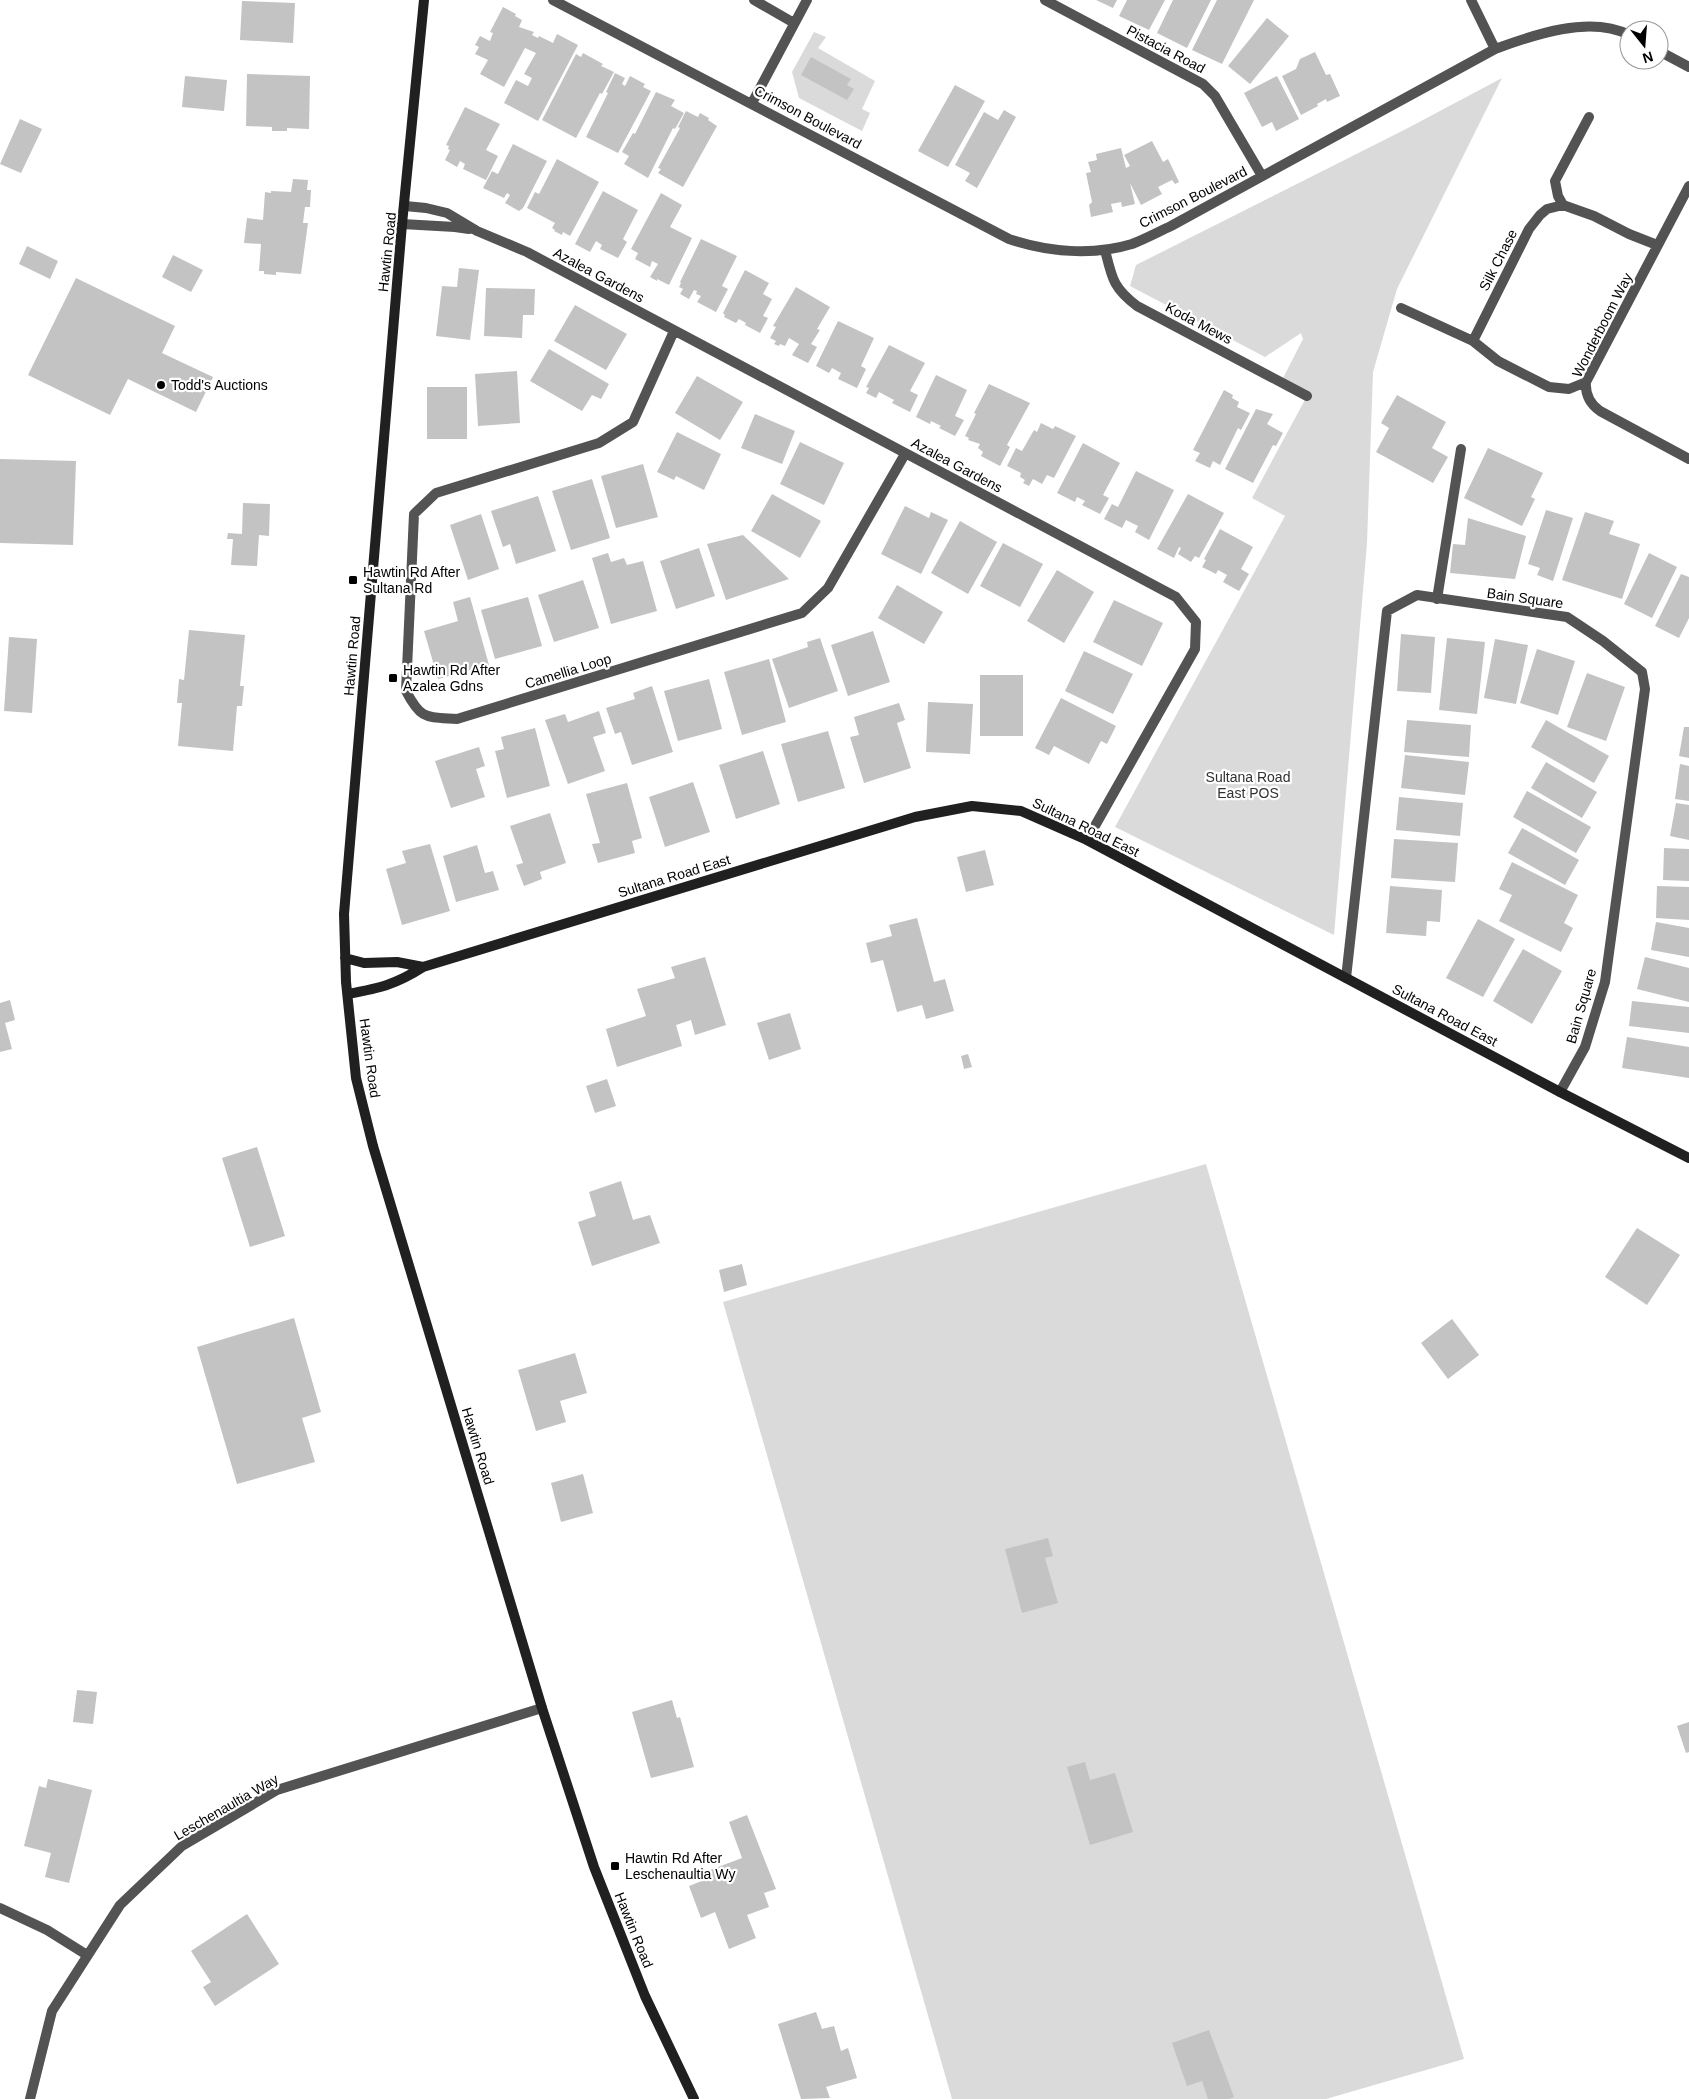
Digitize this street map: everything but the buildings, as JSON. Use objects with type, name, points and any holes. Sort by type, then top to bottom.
[{"type":"main road","name":"Hawtin Road","points":[[424,0],[402,224],[345,904],[345,958],[356,1078],[373,1146],[542,1708],[594,1867],[645,1996],[694,2099]]},
{"type":"main road","name":"Sultana Road East","points":[[348,994],[402,980],[423,967],[915,817],[972,806],[1021,811],[1087,840],[1560,1092],[1689,1158]]},
{"type":"main road","name":"Sultana Road East","points":[[345,958],[364,963],[398,962],[423,967]]},
{"type":"street","name":"Crimson Boulevard","points":[[553,0],[1009,239],[1050,250],[1105,250],[1133,243],[1171,226],[1495,49],[1541,33],[1577,27],[1619,31]]},
{"type":"street","points":[[754,0],[794,23]]},
{"type":"street","points":[[752,103],[807,0]]},
{"type":"street","name":"Pistacia Road","points":[[1045,0],[1203,84],[1215,96],[1262,176]]},
{"type":"street","points":[[1471,0],[1495,49]]},
{"type":"street","points":[[1669,56],[1689,67]]},
{"type":"street","points":[[1589,117],[1555,180],[1558,196],[1563,205],[1594,216],[1630,234],[1658,245]]},
{"type":"street","name":"Wonderboom Way","points":[[1689,186],[1586,382],[1585,390],[1593,406],[1689,459]]},
{"type":"street","name":"Silk Chase","points":[[1473,342],[1529,229],[1547,209],[1563,205]]},
{"type":"street","name":"Azalea Gardens","points":[[405,206],[447,213],[477,231],[527,252],[1176,597],[1196,622],[1195,649],[1087,840]]},
{"type":"street","name":"Azalea Gardens","points":[[402,224],[455,227],[477,231]]},
{"type":"street","name":"Koda Mews","points":[[1105,250],[1116,285],[1122,294],[1137,306],[1307,396]]},
{"type":"street","points":[[1401,308],[1473,342],[1498,361],[1549,387],[1569,389],[1586,382]]},
{"type":"street","name":"Camellia Loop","points":[[674,331],[633,422],[599,443],[436,493],[414,514],[406,691],[413,706],[426,717],[456,719],[802,613],[828,588],[905,454]]},
{"type":"street","points":[[1437,599],[1461,449]]},
{"type":"street","name":"Bain Square","points":[[1346,978],[1387,611],[1417,595],[1567,617],[1603,641],[1642,672],[1645,689],[1605,982],[1585,1047],[1560,1092]]},
{"type":"street","name":"Leschenaultia Way","points":[[30,2099],[52,2010],[120,1905],[182,1846],[277,1790],[542,1708]]},
{"type":"street","points":[[0,1908],[47,1930],[88,1955]]},
{"type":"green space","points":[[814,32],[826,37],[818,48],[875,81],[862,109],[870,113],[862,131],[799,98],[792,72]]},
{"type":"green space","name":"Sultana Road East POS","points":[[1502,78],[1397,289],[1373,372],[1367,543],[1334,935],[1115,827],[1285,516],[1252,498],[1307,396],[1281,382],[1303,339],[1301,333],[1265,357],[1130,286],[1136,265],[1406,129]]},
{"type":"green space","points":[[1206,1164],[1464,2059],[1326,2099],[952,2099],[723,1302]]},
{"type":"place","name":"Todd's Auctions","points":[[161,385]]},
{"type":"place","name":"Hawtin Rd After Sultana Rd","points":[[353,580]]},
{"type":"place","name":"Hawtin Rd After Azalea Gdns","points":[[393,678]]},
{"type":"place","name":"Hawtin Rd After Leschenaultia Wy","points":[[615,1866]]}]
